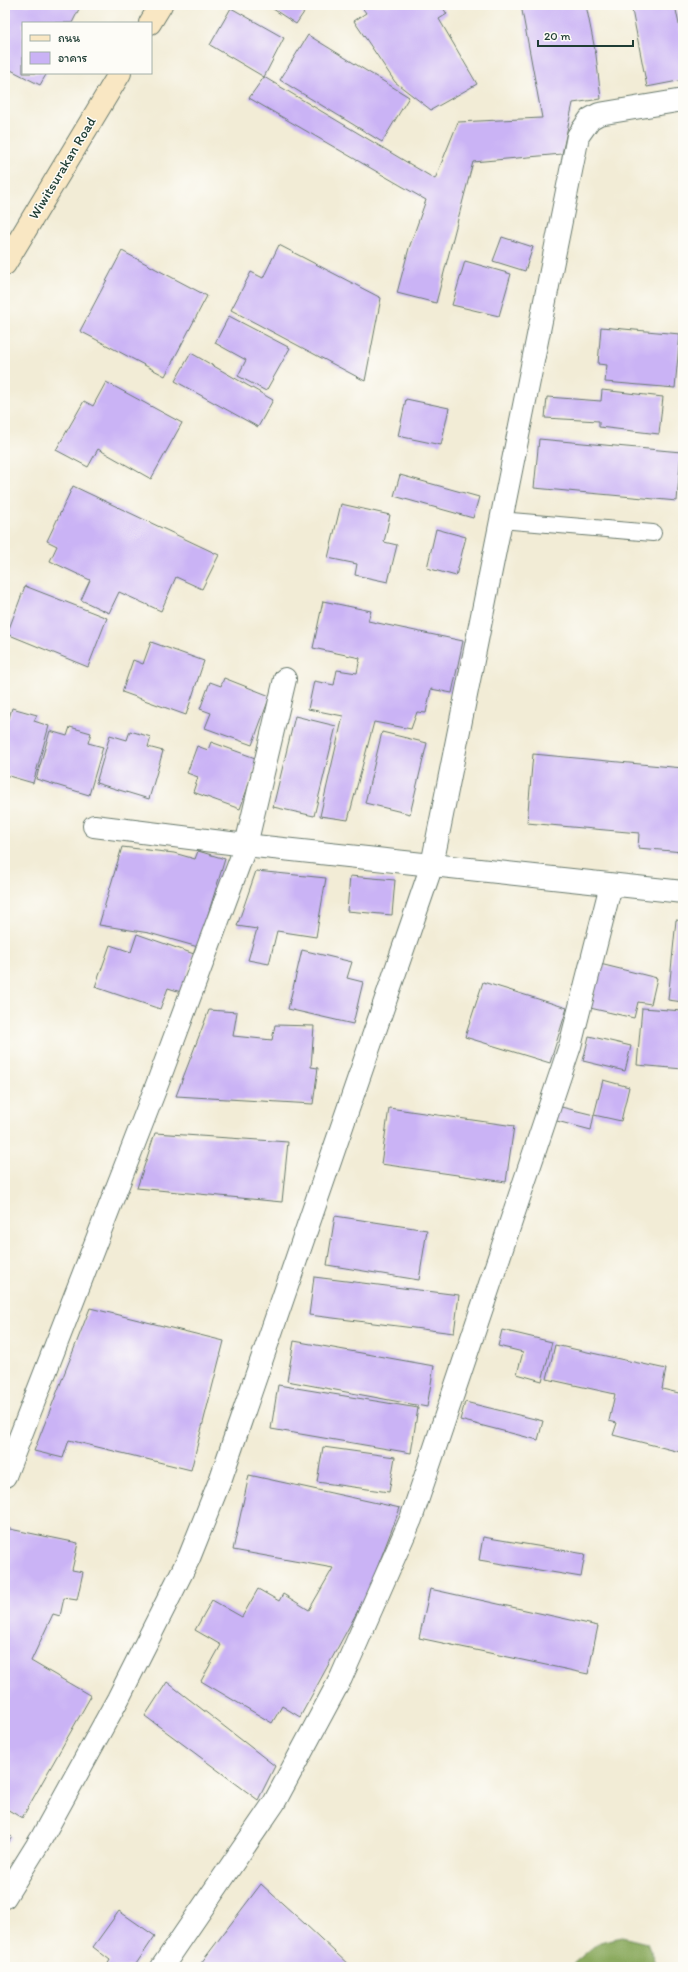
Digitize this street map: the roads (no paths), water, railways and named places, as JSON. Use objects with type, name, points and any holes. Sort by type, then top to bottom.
[{"type":"main road","points":[[151,22],[161,5]]},
{"type":"main road","name":"Wiwitsurakan Road","points":[[5,264],[119,74]]},
{"type":"street","points":[[5,1897],[41,1839],[118,1699],[190,1558],[221,1478],[432,865],[578,136],[590,119],[599,114],[683,100]]},
{"type":"street","points":[[5,1476],[158,1082],[246,845],[285,679]]},
{"type":"street","points":[[94,826],[246,845],[683,892]]},
{"type":"street","points":[[162,1967],[274,1803],[341,1678],[411,1519],[570,1046],[611,885]]},
{"type":"lane","points":[[500,520],[653,533]]}]
